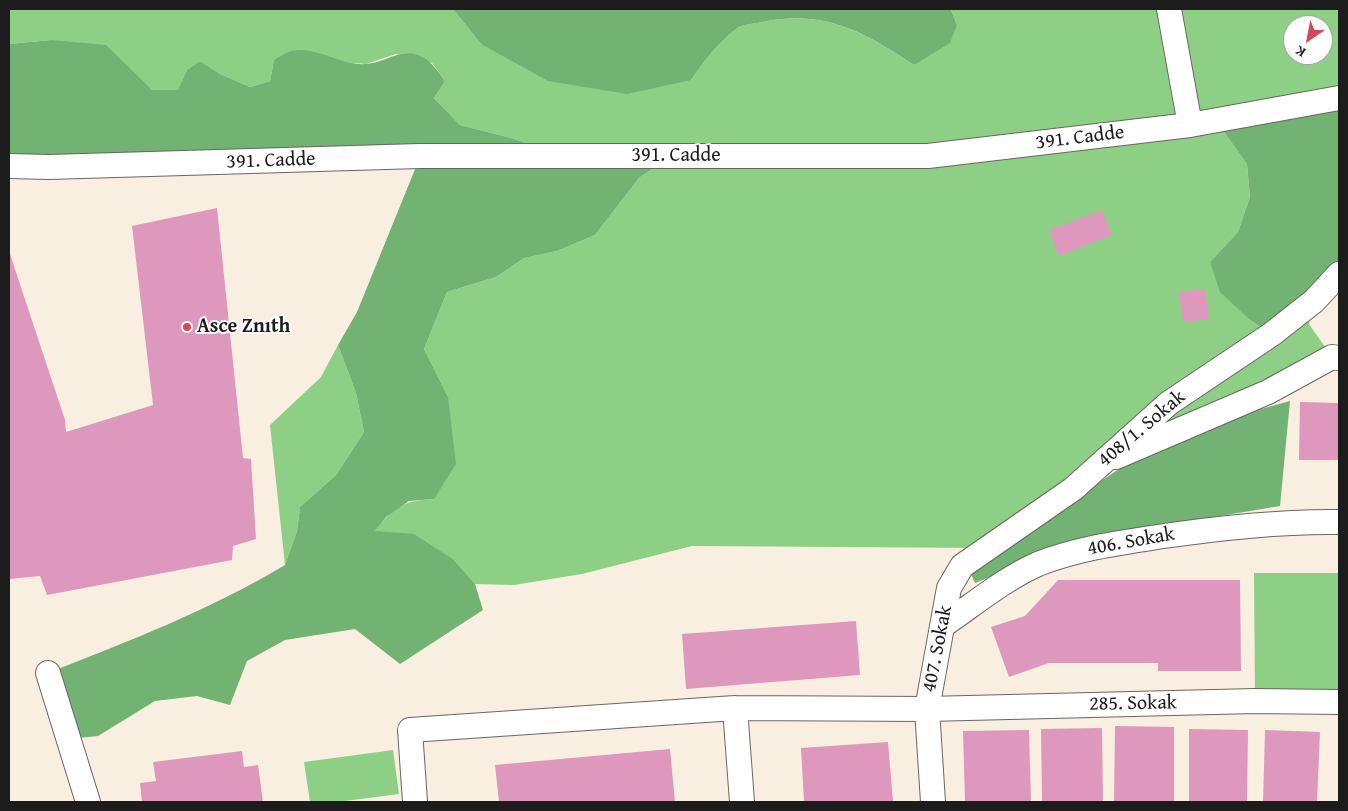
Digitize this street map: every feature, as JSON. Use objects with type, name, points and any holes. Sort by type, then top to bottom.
[{"type":"street","points":[[1169,9],[1190,125]]},
{"type":"street","name":"391. Cadde","points":[[9,166],[49,167],[420,156],[928,156],[1190,125],[1339,98]]},
{"type":"street","name":"408/1. Sokak","points":[[949,588],[962,566],[985,548],[1031,520],[1072,489],[1169,402],[1272,334],[1314,301],[1339,274]]},
{"type":"street","points":[[1102,462],[1153,443],[1268,392],[1332,357],[1339,358]]},
{"type":"street","name":"406. Sokak","points":[[942,626],[1014,577],[1037,565],[1063,555],[1106,545],[1207,530],[1293,521],[1339,522]]},
{"type":"street","name":"407. Sokak","points":[[932,802],[927,710],[949,588]]},
{"type":"street","points":[[48,673],[88,802]]},
{"type":"street","name":"285. Sokak","points":[[415,802],[410,730],[735,708],[927,710],[1255,701],[1339,702]]},
{"type":"street","points":[[735,708],[742,802]]},
{"type":"green space","points":[[9,9],[453,9],[481,44],[691,80],[717,46],[739,27],[784,19],[824,21],[842,26],[860,33],[914,65],[957,25],[951,10],[1339,9],[1339,98],[1216,121],[1247,164],[1250,197],[1238,232],[1210,262],[1314,301],[1309,324],[1332,357],[1153,443],[985,548],[692,546],[582,574],[514,585],[475,584],[454,560],[375,531],[400,506],[414,501],[434,499],[448,397],[424,349],[447,292],[496,277],[524,258],[557,251],[595,235],[639,178],[670,157],[567,156],[511,138],[460,125],[434,98],[445,81],[432,63],[396,54],[366,64],[341,62],[314,52],[274,60],[270,81],[250,87],[220,74],[200,61],[187,70],[178,91],[152,90],[131,72],[51,40],[9,44]]},
{"type":"green space","points":[[453,9],[939,9],[951,10],[957,25],[950,43],[914,65],[860,33],[824,21],[784,19],[748,24],[739,27],[729,34],[706,59],[691,80],[627,94],[548,81],[481,44]]},
{"type":"green space","points":[[51,40],[106,45],[152,90],[178,90],[187,70],[200,61],[220,74],[250,87],[270,81],[274,60],[291,51],[310,51],[356,64],[372,63],[401,54],[414,54],[428,61],[436,68],[445,81],[434,98],[460,125],[511,138],[567,156],[671,156],[639,178],[595,235],[557,251],[524,258],[496,277],[447,292],[424,349],[448,397],[456,464],[434,499],[409,501],[386,517],[375,531],[414,534],[454,560],[475,584],[483,610],[400,664],[355,629],[285,640],[247,661],[230,705],[197,696],[155,701],[98,736],[69,739],[48,673],[198,611],[285,565],[297,531],[300,507],[336,475],[364,432],[356,393],[338,345],[357,312],[420,157],[9,166],[9,44]]},
{"type":"green space","points":[[1339,98],[1339,274],[1272,334],[1248,318],[1220,292],[1210,262],[1238,232],[1250,197],[1247,164],[1216,121]]},
{"type":"green space","points":[[338,345],[356,393],[364,432],[336,475],[300,507],[297,531],[285,565],[270,425],[321,377]]},
{"type":"green space","points":[[1290,401],[1280,506],[1196,520],[1071,545],[975,583],[969,570],[1122,467],[1168,444],[1254,411]]},
{"type":"green space","points":[[1254,573],[1339,573],[1339,702],[1255,701]]},
{"type":"green space","points":[[393,750],[399,794],[337,802],[310,802],[304,762]]},
{"type":"building","name":"Asce Znıth","points":[[217,208],[243,458],[251,459],[256,539],[233,546],[232,560],[47,595],[40,576],[10,579],[9,251],[65,420],[66,432],[153,405],[132,226]]},
{"type":"building","points":[[1102,210],[1112,235],[1059,256],[1049,230]]},
{"type":"building","points":[[1205,289],[1209,319],[1183,322],[1179,292]]},
{"type":"building","points":[[1300,402],[1339,403],[1339,460],[1299,460]]},
{"type":"building","points":[[1058,580],[1240,580],[1241,671],[1158,671],[1158,663],[1049,663],[1009,677],[991,627],[1025,616]]},
{"type":"building","points":[[856,621],[860,675],[686,689],[682,634]]},
{"type":"building","points":[[1115,726],[1174,727],[1174,802],[1114,802]]},
{"type":"building","points":[[1102,728],[1103,802],[1042,802],[1041,729]]},
{"type":"building","points":[[1189,729],[1248,730],[1247,802],[1189,802]]},
{"type":"building","points":[[1029,730],[1031,802],[965,802],[963,731]]},
{"type":"building","points":[[1265,730],[1320,732],[1317,802],[1263,802]]},
{"type":"building","points":[[888,742],[893,801],[804,802],[801,748]]},
{"type":"building","points":[[670,749],[675,802],[499,802],[495,765]]},
{"type":"building","points":[[242,751],[244,767],[258,765],[263,802],[142,802],[140,783],[156,781],[153,762]]},
{"type":"place","name":"Asce Znıth","points":[[187,327]]}]
